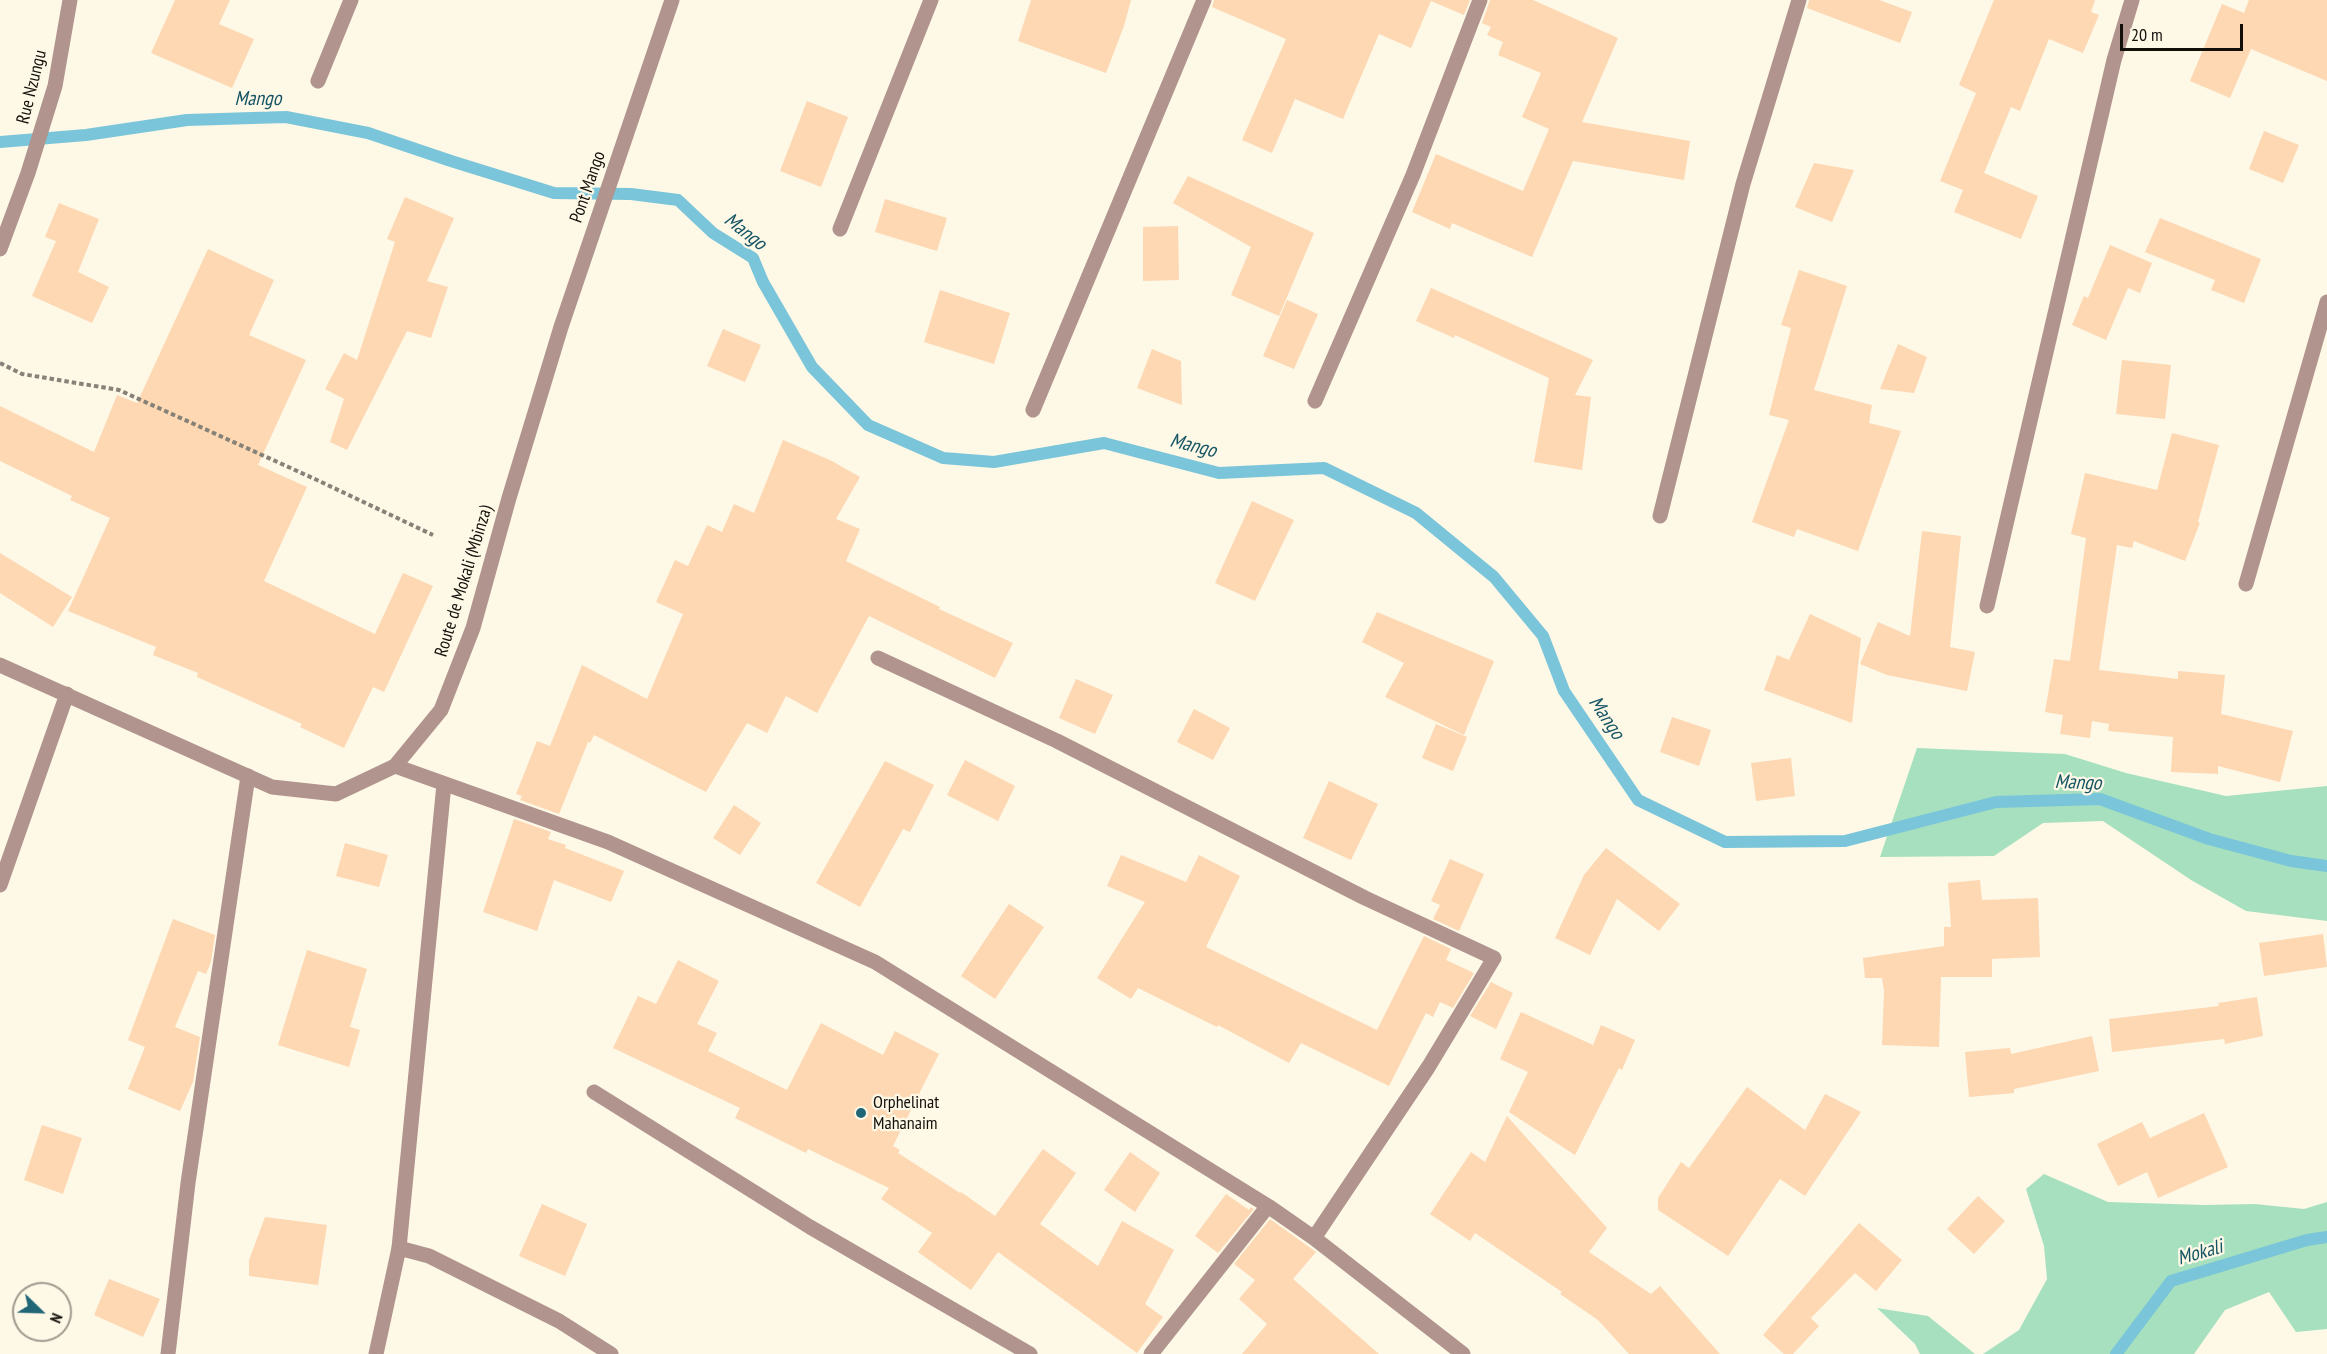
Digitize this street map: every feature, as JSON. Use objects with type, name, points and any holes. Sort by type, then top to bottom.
[{"type":"street","name":"Rue Nzungu","points":[[0,249],[28,173],[55,86],[70,0]]},
{"type":"street","points":[[318,81],[351,0]]},
{"type":"street","name":"Pont Mango","points":[[561,327],[672,0]]},
{"type":"street","points":[[840,229],[931,0]]},
{"type":"street","points":[[1033,410],[1204,0]]},
{"type":"street","points":[[1315,401],[1413,175],[1480,0]]},
{"type":"street","points":[[1660,516],[1743,184],[1799,0]]},
{"type":"street","points":[[1987,606],[2114,60],[2132,0]]},
{"type":"street","points":[[2246,584],[2327,302]]},
{"type":"street","name":"Route de Mokali (Mbinza)","points":[[0,665],[272,787],[336,794],[395,766],[441,710],[473,628],[509,498],[561,327]]},
{"type":"street","points":[[878,658],[1057,741],[1365,898],[1494,958],[1429,1066],[1314,1238]]},
{"type":"street","points":[[0,885],[66,694]]},
{"type":"street","points":[[395,766],[608,842],[875,962],[1268,1206],[1314,1238],[1463,1354]]},
{"type":"street","points":[[168,1354],[188,1183],[248,776]]},
{"type":"street","points":[[376,1354],[399,1248],[444,784]]},
{"type":"street","points":[[594,1092],[810,1227],[1030,1354]]},
{"type":"street","points":[[1151,1354],[1268,1206]]},
{"type":"street","points":[[399,1248],[429,1256],[559,1321],[611,1354]]},
{"type":"path","points":[[0,363],[22,374],[119,390],[433,535]]},
{"type":"green space","points":[[1917,748],[2065,754],[2126,773],[2226,796],[2327,786],[2327,921],[2246,911],[2191,880],[2103,821],[2043,823],[1994,856],[1880,857]]},
{"type":"green space","points":[[2044,1174],[2108,1202],[2255,1204],[2304,1209],[2327,1202],[2327,1329],[2296,1332],[2269,1292],[2225,1310],[2194,1354],[1983,1354],[2019,1330],[2047,1279],[2044,1246],[2026,1189]]},
{"type":"green space","points":[[1877,1308],[1928,1316],[1975,1354],[1920,1354],[1915,1344]]},
{"type":"building","points":[[175,0],[230,0],[219,24],[254,39],[232,88],[151,53]]},
{"type":"building","points":[[1031,0],[1131,0],[1124,26],[1106,73],[1018,41]]},
{"type":"building","points":[[1214,0],[1470,0],[1464,15],[1431,1],[1411,48],[1379,34],[1343,119],[1295,99],[1272,153],[1242,140],[1286,39],[1212,7]]},
{"type":"building","points":[[1490,0],[1533,0],[1618,38],[1582,122],[1690,141],[1684,180],[1573,161],[1532,257],[1452,223],[1450,229],[1412,212],[1436,154],[1523,191],[1549,129],[1522,117],[1541,73],[1498,55],[1503,42],[1487,35],[1491,27],[1482,23]]},
{"type":"building","points":[[1809,0],[1879,0],[1912,12],[1900,43],[1807,8]]},
{"type":"building","points":[[1994,0],[2095,0],[2091,12],[2099,15],[2083,53],[2049,39],[2020,111],[2011,107],[1984,173],[2038,196],[2021,239],[1954,212],[1963,190],[1940,181],[1976,93],[1959,85]]},
{"type":"building","points":[[2249,0],[2327,0],[2327,81],[2251,49],[2230,98],[2190,81],[2222,4],[2244,13]]},
{"type":"building","points":[[807,101],[848,117],[821,187],[780,171]]},
{"type":"building","points":[[2264,131],[2299,145],[2283,183],[2249,169]]},
{"type":"building","points":[[1814,163],[1854,170],[1832,222],[1795,207]]},
{"type":"building","points":[[1188,176],[1314,233],[1279,316],[1231,295],[1251,247],[1173,203]]},
{"type":"building","points":[[405,197],[454,218],[427,281],[448,287],[431,338],[407,331],[347,450],[330,442],[344,399],[325,389],[344,353],[357,360],[395,242],[387,239]]},
{"type":"building","points":[[885,199],[947,218],[937,251],[875,232]]},
{"type":"building","points":[[59,203],[99,219],[78,272],[109,287],[92,323],[32,296],[56,241],[45,237]]},
{"type":"building","points":[[2160,218],[2261,259],[2244,303],[2211,290],[2215,280],[2145,252]]},
{"type":"building","points":[[1178,226],[1179,280],[1143,281],[1143,227]]},
{"type":"building","points":[[2110,245],[2152,263],[2140,293],[2128,288],[2106,340],[2072,325],[2084,296],[2088,298]]},
{"type":"building","points":[[208,249],[274,280],[249,335],[306,360],[258,465],[307,487],[264,581],[375,634],[403,573],[433,586],[384,692],[373,687],[344,748],[300,727],[302,724],[197,677],[198,673],[153,655],[156,647],[68,611],[110,518],[70,500],[72,496],[0,461],[0,406],[94,452],[117,395],[137,403]]},
{"type":"building","points":[[1799,270],[1847,286],[1814,390],[1872,405],[1869,423],[1901,431],[1858,551],[1797,529],[1794,537],[1752,522],[1789,420],[1769,415],[1791,328],[1781,325]]},
{"type":"building","points":[[1431,288],[1593,360],[1575,395],[1591,397],[1582,470],[1534,462],[1549,378],[1455,335],[1454,338],[1416,321]]},
{"type":"building","points":[[940,290],[1010,313],[994,364],[924,342]]},
{"type":"building","points":[[1287,300],[1318,314],[1294,369],[1263,356]]},
{"type":"building","points":[[723,329],[761,345],[745,382],[707,366]]},
{"type":"building","points":[[1898,344],[1927,357],[1914,393],[1880,389]]},
{"type":"building","points":[[1152,349],[1181,361],[1182,405],[1137,388]]},
{"type":"building","points":[[2122,360],[2171,365],[2165,419],[2116,414]]},
{"type":"building","points":[[2172,433],[2219,445],[2198,522],[2200,523],[2185,561],[2134,541],[2132,548],[2117,545],[2099,670],[2178,679],[2178,671],[2225,675],[2221,714],[2293,731],[2280,782],[2218,766],[2218,774],[2171,772],[2173,737],[2108,731],[2109,724],[2092,721],[2090,738],[2060,734],[2063,715],[2045,712],[2054,659],[2070,661],[2086,538],[2071,534],[2085,473],[2157,490]]},
{"type":"building","points":[[783,440],[832,461],[860,477],[836,519],[860,529],[846,561],[940,607],[939,609],[1013,643],[995,678],[869,616],[817,713],[786,696],[767,733],[747,723],[706,792],[594,735],[590,743],[588,742],[559,814],[520,800],[522,796],[516,794],[537,741],[550,746],[582,665],[647,699],[683,614],[656,602],[675,560],[688,566],[707,525],[722,532],[734,504],[754,513]]},
{"type":"building","points":[[1252,501],[1294,520],[1255,601],[1215,583]]},
{"type":"building","points":[[1922,531],[1961,536],[1950,647],[1975,652],[1967,691],[1887,675],[1860,664],[1878,622],[1910,636]]},
{"type":"building","points":[[0,553],[72,597],[53,627],[0,593]]},
{"type":"building","points":[[1377,612],[1494,661],[1464,735],[1385,697],[1404,663],[1362,642]]},
{"type":"building","points":[[1810,614],[1861,638],[1852,723],[1764,690],[1777,655],[1789,660]]},
{"type":"building","points":[[1076,679],[1113,695],[1095,734],[1059,718]]},
{"type":"building","points":[[1194,709],[1230,728],[1213,760],[1177,742]]},
{"type":"building","points":[[1672,717],[1711,730],[1699,766],[1660,752]]},
{"type":"building","points":[[1436,724],[1467,737],[1453,771],[1422,758]]},
{"type":"building","points":[[1791,758],[1795,796],[1756,801],[1751,763]]},
{"type":"building","points":[[965,760],[1015,786],[998,821],[947,795]]},
{"type":"building","points":[[885,761],[934,785],[910,832],[903,829],[860,907],[816,883]]},
{"type":"building","points":[[1329,781],[1378,804],[1351,860],[1303,838]]},
{"type":"building","points":[[734,805],[761,823],[740,855],[713,838]]},
{"type":"building","points":[[514,819],[551,832],[548,839],[566,845],[565,848],[624,871],[611,902],[554,880],[537,931],[483,912]]},
{"type":"building","points":[[345,843],[388,855],[379,887],[336,876]]},
{"type":"building","points":[[1606,848],[1680,904],[1659,931],[1617,899],[1590,955],[1555,938],[1584,875]]},
{"type":"building","points":[[1121,855],[1186,882],[1199,855],[1240,876],[1206,947],[1377,1030],[1424,936],[1451,949],[1446,960],[1474,973],[1453,1008],[1440,1002],[1433,1017],[1426,1013],[1389,1086],[1301,1043],[1289,1063],[1218,1025],[1217,1027],[1138,988],[1131,999],[1097,978],[1145,902],[1107,886]]},
{"type":"building","points":[[1450,859],[1484,874],[1459,931],[1433,919],[1440,905],[1431,901]]},
{"type":"building","points":[[1980,880],[1982,900],[2038,898],[2040,957],[1992,959],[1992,977],[1941,977],[1939,1047],[1882,1045],[1884,991],[1882,978],[1865,978],[1863,958],[1944,946],[1944,927],[1951,927],[1948,883]]},
{"type":"building","points":[[1009,904],[1044,927],[995,999],[961,976]]},
{"type":"building","points":[[173,919],[215,935],[211,962],[206,974],[198,971],[175,1027],[200,1037],[193,1082],[180,1111],[128,1089],[145,1047],[128,1040]]},
{"type":"building","points":[[2323,934],[2327,967],[2264,976],[2259,943]]},
{"type":"building","points":[[307,950],[367,969],[350,1027],[360,1030],[349,1067],[278,1045]]},
{"type":"building","points":[[678,960],[719,981],[697,1024],[717,1033],[708,1051],[787,1090],[821,1023],[883,1055],[895,1031],[939,1054],[893,1146],[900,1150],[898,1153],[995,1216],[1043,1149],[1076,1173],[1040,1224],[1098,1266],[1122,1221],[1174,1250],[1145,1304],[1163,1317],[1137,1353],[998,1252],[971,1290],[918,1252],[932,1233],[881,1199],[889,1188],[808,1149],[806,1153],[735,1118],[740,1108],[613,1048],[638,996],[656,1004]]},
{"type":"building","points":[[1491,982],[1513,993],[1496,1029],[1470,1016]]},
{"type":"building","points":[[2257,997],[2263,1036],[2225,1044],[2224,1039],[2112,1052],[2109,1019],[2219,1006],[2218,1003]]},
{"type":"building","points":[[1521,1012],[1593,1045],[1601,1025],[1635,1040],[1622,1070],[1619,1068],[1575,1155],[1509,1112],[1528,1072],[1500,1059]]},
{"type":"building","points":[[2092,1036],[2099,1071],[2014,1089],[2014,1093],[1969,1097],[1965,1052],[2010,1048],[2011,1054]]},
{"type":"building","points":[[1747,1087],[1805,1130],[1825,1094],[1861,1112],[1805,1196],[1780,1179],[1728,1256],[1658,1210],[1658,1198],[1681,1162],[1689,1168]]},
{"type":"building","points":[[2204,1113],[2228,1167],[2158,1198],[2147,1172],[2118,1186],[2097,1144],[2142,1122],[2150,1138]]},
{"type":"building","points":[[1507,1116],[1607,1228],[1589,1252],[1651,1294],[1660,1286],[1720,1354],[1629,1354],[1598,1320],[1560,1294],[1562,1292],[1475,1233],[1470,1241],[1430,1214],[1471,1152],[1485,1162]]},
{"type":"building","points":[[42,1125],[82,1138],[63,1194],[24,1180]]},
{"type":"building","points":[[1130,1152],[1160,1173],[1135,1212],[1104,1190]]},
{"type":"building","points":[[1226,1194],[1249,1210],[1251,1207],[1254,1209],[1218,1253],[1195,1236]]},
{"type":"building","points":[[1978,1196],[2005,1221],[1974,1254],[1947,1229]]},
{"type":"building","points":[[542,1204],[587,1224],[565,1276],[519,1256]]},
{"type":"building","points":[[265,1217],[327,1225],[318,1285],[249,1276],[249,1260]]},
{"type":"building","points":[[1270,1219],[1316,1252],[1293,1279],[1379,1354],[1242,1354],[1267,1324],[1239,1299],[1255,1280],[1234,1264]]},
{"type":"building","points":[[1859,1223],[1902,1260],[1876,1291],[1855,1273],[1811,1318],[1794,1302],[1819,1326],[1793,1354],[1784,1354],[1763,1335]]},
{"type":"building","points":[[109,1279],[160,1299],[143,1337],[94,1315]]},
{"type":"waterway","name":"Mango","points":[[0,142],[86,135],[187,120],[286,117],[368,133],[554,193],[631,194],[678,200],[713,233],[753,258],[763,282],[812,367],[868,425],[943,458],[994,462],[1104,443],[1219,473],[1324,468],[1416,513],[1494,577],[1543,636],[1564,691],[1638,800],[1725,842],[1845,841],[1996,802],[2100,799],[2209,839],[2291,861],[2327,866]]},
{"type":"waterway","name":"Mokali","points":[[2116,1354],[2171,1281],[2307,1240],[2327,1237]]},
{"type":"place","name":"Orphelinat Mahanaim","points":[[861,1113]]}]
